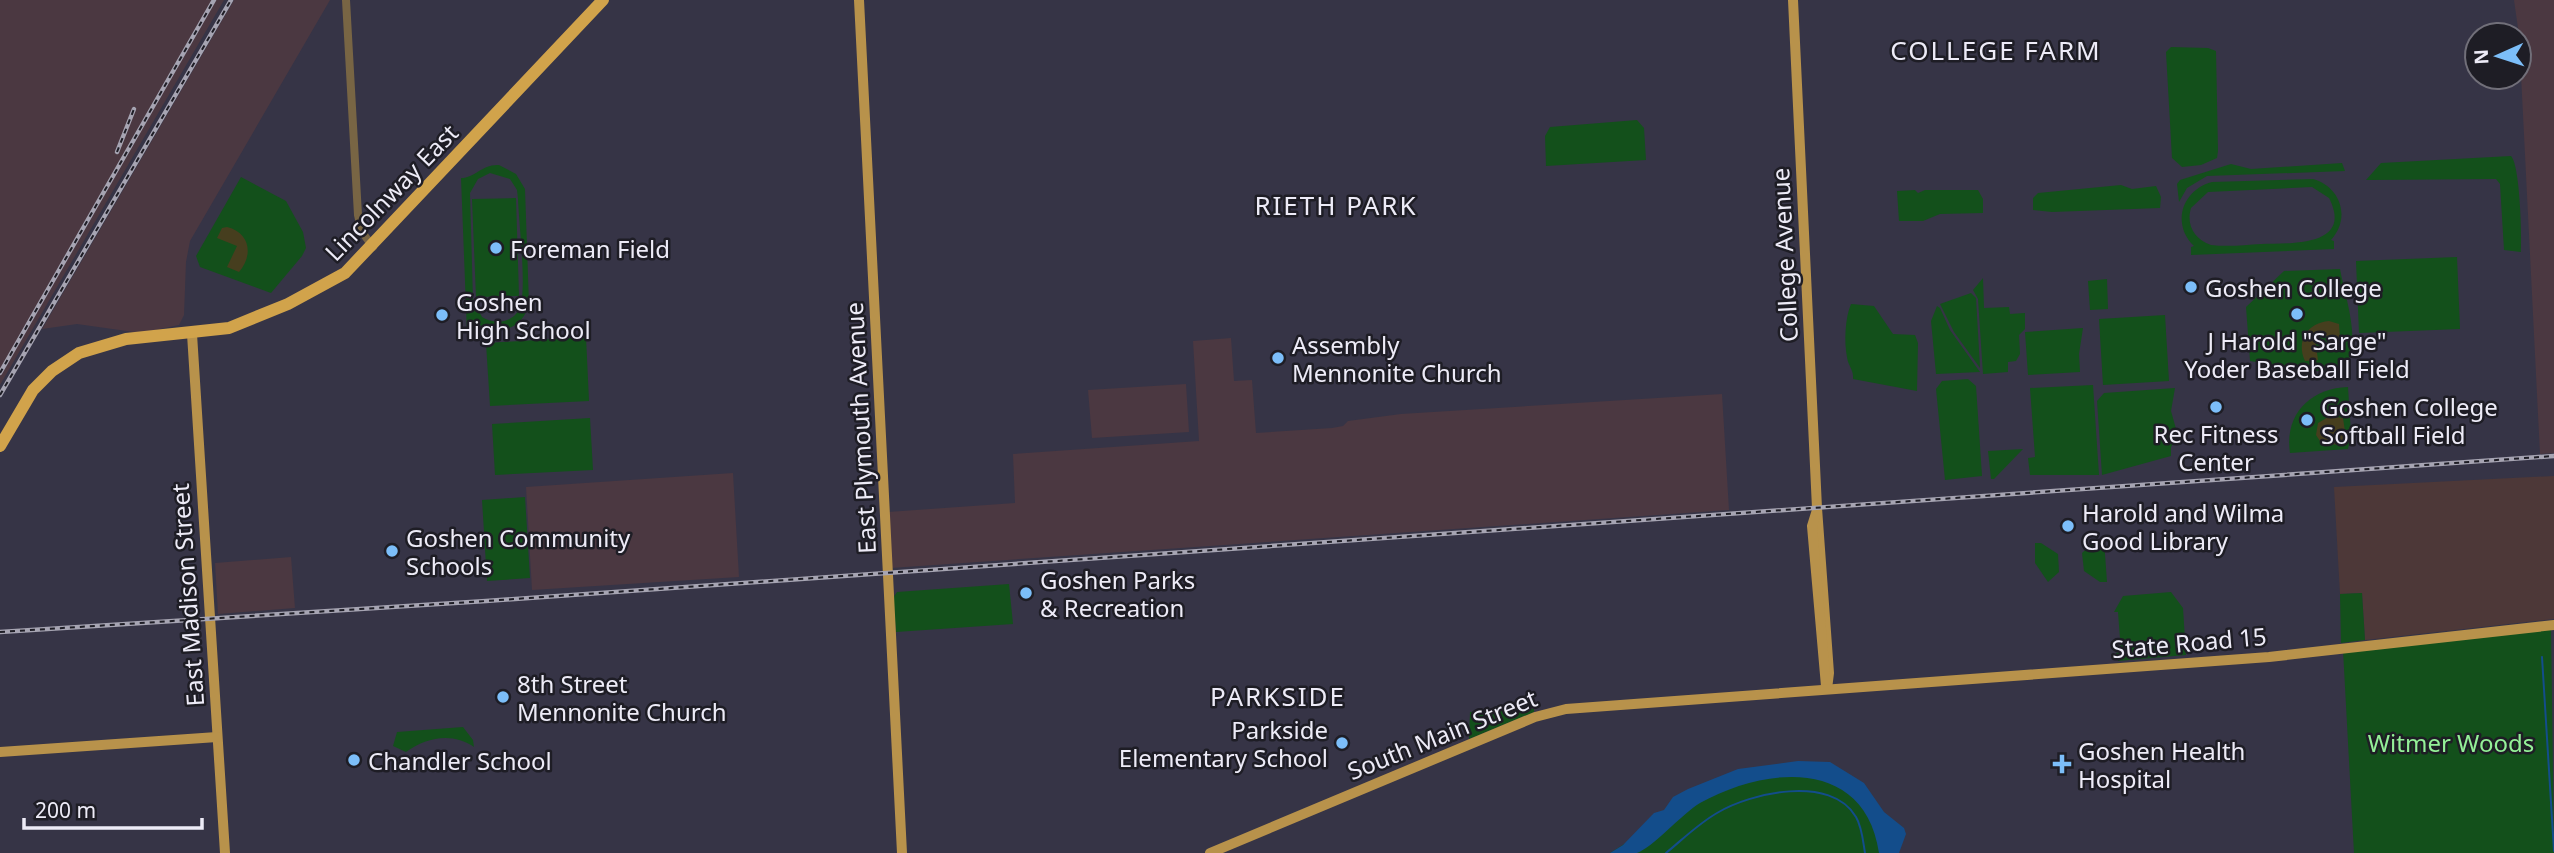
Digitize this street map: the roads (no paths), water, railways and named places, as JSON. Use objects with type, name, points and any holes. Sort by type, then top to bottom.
[{"type":"highway","name":"Lincolnway East","points":[[0,446],[33,390],[70,358],[112,342],[229,328],[288,304],[345,273],[373,247],[603,0]]},
{"type":"main road","name":"East Plymouth Avenue","points":[[859,0],[902,853]]},
{"type":"main road","name":"College Avenue","points":[[1793,0],[1817,508],[1829,673],[1827,690]]},
{"type":"main road","name":"East Madison Street","points":[[191,334],[225,853]]},
{"type":"main road","name":"State Road 15","points":[[1827,690],[2269,657],[2554,625]]},
{"type":"main road","name":"South Main Street","points":[[1210,853],[1556,711],[1827,690]]},
{"type":"main road","points":[[0,752],[217,737]]},
{"type":"street","points":[[346,0],[356,198],[362,232],[373,247]]},
{"type":"water","points":[[1798,761],[1830,762],[1864,783],[1884,812],[1904,828],[1906,834],[1899,853],[1879,853],[1870,822],[1854,799],[1834,785],[1809,778],[1782,777],[1754,782],[1700,803],[1651,845],[1637,853],[1610,853],[1623,845],[1654,813],[1664,810],[1673,797],[1688,789],[1738,769]]},
{"type":"waterway","points":[[2542,657],[2554,851]]},
{"type":"waterway","points":[[1666,853],[1717,813],[1749,799],[1790,791],[1828,795],[1844,804],[1858,821],[1865,853]]},
{"type":"railway","points":[[0,373],[214,0]]},
{"type":"railway","points":[[0,395],[231,0]]},
{"type":"railway","points":[[117,152],[134,109]]},
{"type":"railway","points":[[0,632],[486,601],[2554,456]]},
{"type":"place","name":"Foreman Field","points":[[496,248]]},
{"type":"place","name":"Goshen College","points":[[2191,287]]},
{"type":"place","name":"J Harold \"Sarge\" Yoder Baseball Field","points":[[2297,314]]},
{"type":"place","name":"Goshen High School","points":[[442,315]]},
{"type":"place","name":"Assembly Mennonite Church","points":[[1278,358]]},
{"type":"place","name":"Rec Fitness Center","points":[[2216,407]]},
{"type":"place","name":"Goshen College Softball Field","points":[[2307,420]]},
{"type":"place","name":"Harold and Wilma Good Library","points":[[2068,526]]},
{"type":"place","name":"Goshen Community Schools","points":[[392,551]]},
{"type":"place","name":"Goshen Parks & Recreation","points":[[1026,593]]},
{"type":"place","name":"8th Street Mennonite Church","points":[[503,697]]},
{"type":"place","name":"Parkside Elementary School","points":[[1342,743]]},
{"type":"place","name":"Chandler School","points":[[354,760]]},
{"type":"place","name":"Goshen Health Hospital","points":[[2062,764]]},
{"type":"district","name":"COLLEGE FARM","points":[[1996,50]]},
{"type":"district","name":"RIETH PARK","points":[[1336,205]]},
{"type":"district","name":"PARKSIDE","points":[[1278,696]]},
{"type":"park label","name":"Witmer Woods","points":[[2451,742]]}]
